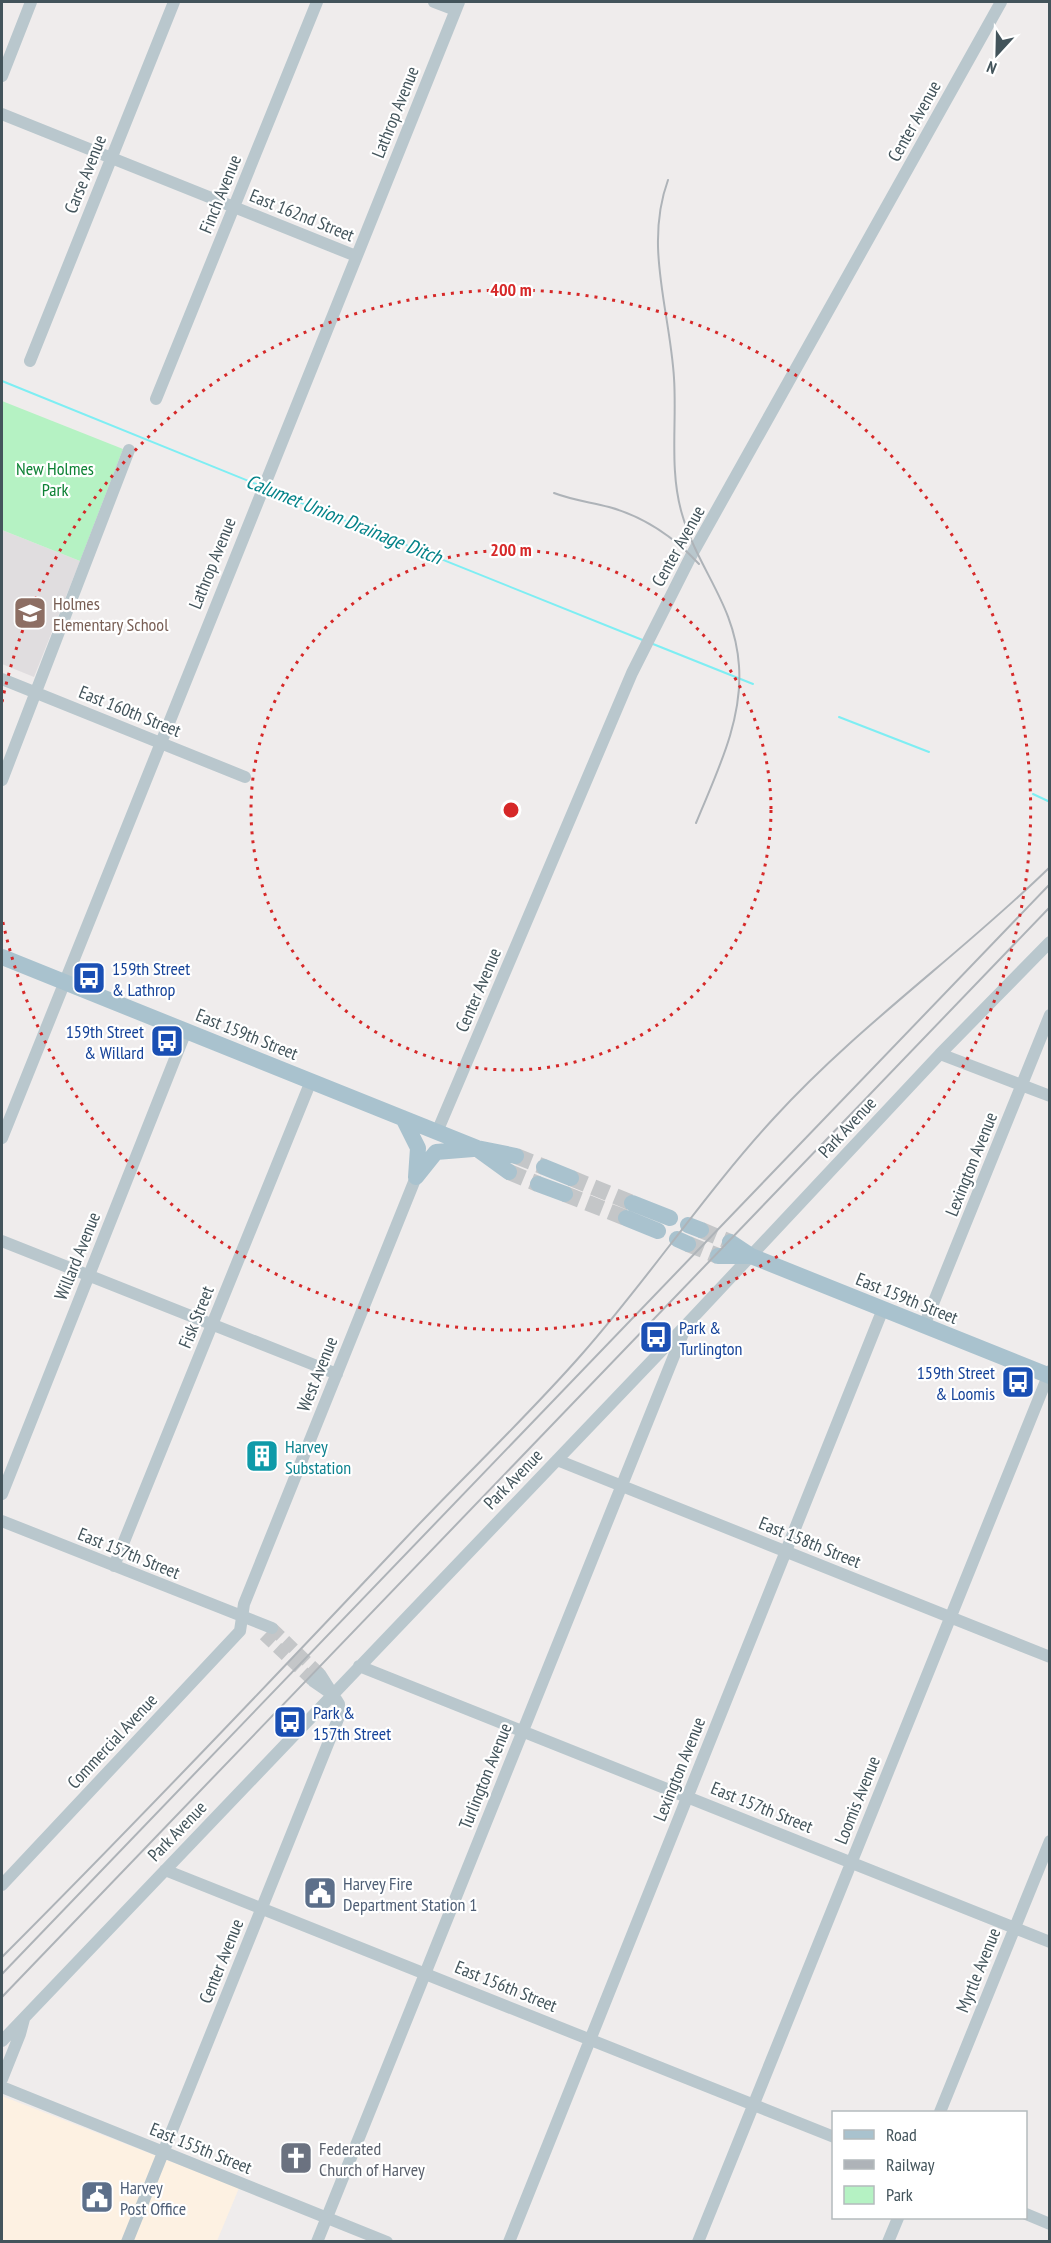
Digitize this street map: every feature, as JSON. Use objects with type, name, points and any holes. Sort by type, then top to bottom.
[{"type":"main road","name":"East 159th Street","points":[[2,957],[437,1132],[477,1149],[509,1172]]},
{"type":"main road","points":[[403,1118],[418,1148],[416,1177]]},
{"type":"main road","name":"East 159th Street","points":[[477,1149],[516,1156]]},
{"type":"main road","points":[[416,1177],[436,1152],[477,1149]]},
{"type":"main road","points":[[538,1184],[568,1186],[544,1167]]},
{"type":"main road","points":[[658,1232],[629,1211],[669,1218]]},
{"type":"main road","name":"East 159th Street","points":[[730,1242],[751,1256],[1049,1374]]},
{"type":"main road","name":"East 159th Street","points":[[718,1257],[751,1256]]},
{"type":"street","points":[[2,76],[31,2]]},
{"type":"street","name":"Carse Avenue","points":[[30,361],[174,2]]},
{"type":"street","name":"Finch Avenue","points":[[156,399],[317,2]]},
{"type":"street","points":[[434,2],[457,6]]},
{"type":"street","name":"Center Avenue","points":[[437,1132],[640,655],[692,556],[1001,2]]},
{"type":"street","name":"Lathrop Avenue","points":[[2,1138],[159,742],[457,6]]},
{"type":"street","name":"East 162nd Street","points":[[2,114],[356,256]]},
{"type":"street","points":[[2,780],[129,450]]},
{"type":"street","name":"East 160th Street","points":[[2,679],[244,777]]},
{"type":"street","name":"Park Avenue","points":[[2,2041],[687,1324],[940,1054],[1050,942]]},
{"type":"street","name":"Lexington Avenue","points":[[924,1326],[1050,1014]]},
{"type":"street","name":"Willard Avenue","points":[[2,1494],[186,1031]]},
{"type":"street","points":[[940,1054],[1050,1096]]},
{"type":"street","name":"Fisk Street","points":[[114,1566],[311,1081]]},
{"type":"street","name":"West Avenue","points":[[243,1618],[244,1604],[416,1177]]},
{"type":"street","points":[[2,1241],[337,1374]]},
{"type":"street","name":"Lexington Avenue","points":[[509,2241],[883,1309]]},
{"type":"street","name":"Turlington Avenue","points":[[317,2241],[687,1324]]},
{"type":"street","name":"Loomis Avenue","points":[[698,2241],[1049,1374]]},
{"type":"street","name":"East 158th Street","points":[[557,1460],[1050,1657]]},
{"type":"street","name":"East 157th Street","points":[[2,1521],[243,1618],[268,1631]]},
{"type":"street","name":"Commercial Avenue","points":[[2,1885],[240,1631],[243,1618]]},
{"type":"street","name":"East 157th Street","points":[[359,1666],[1050,1942]]},
{"type":"street","points":[[316,1677],[332,1694]]},
{"type":"street","name":"Center Avenue","points":[[127,2241],[338,1719],[339,1704],[332,1694]]},
{"type":"street","name":"Myrtle Avenue","points":[[940,2111],[1050,1842]]},
{"type":"street","points":[[2,1867],[14,1872]]},
{"type":"street","name":"East 156th Street","points":[[165,1870],[832,2136]]},
{"type":"street","points":[[2,2079],[24,2018]]},
{"type":"street","name":"East 155th Street","points":[[2,2088],[387,2241]]},
{"type":"street","points":[[1027,2214],[1050,2224]]},
{"type":"street","points":[[888,2241],[897,2219]]},
{"type":"shaded area","name":"Holmes Elementary School","points":[[2,530],[80,561],[34,677],[2,664]]},
{"type":"shaded area","points":[[2,2096],[239,2188],[217,2241],[2,2241]]},
{"type":"green space","name":"New Holmes Park","points":[[2,401],[123,449],[80,561],[2,530]]},
{"type":"waterway","name":"Calumet Union Drainage Ditch","points":[[2,381],[261,486]]},
{"type":"waterway","name":"Calumet Union Drainage Ditch","points":[[269,490],[645,641]]},
{"type":"waterway","name":"Calumet Union Drainage Ditch","points":[[653,644],[753,684]]},
{"type":"waterway","name":"Calumet Union Drainage Ditch","points":[[839,717],[929,752]]},
{"type":"waterway","name":"Calumet Union Drainage Ditch","points":[[1033,794],[1050,802]]},
{"type":"tunnel","points":[[516,1156],[544,1167]]},
{"type":"tunnel","points":[[509,1172],[538,1184]]},
{"type":"tunnel","points":[[571,1178],[632,1203]]},
{"type":"tunnel","points":[[565,1194],[626,1218]]},
{"type":"tunnel","points":[[701,1230],[730,1242]]},
{"type":"tunnel","points":[[688,1244],[718,1256]]},
{"type":"tunnel","points":[[272,1628],[320,1674]]},
{"type":"tunnel","points":[[264,1635],[313,1681]]},
{"type":"railway","points":[[668,180],[661,205],[658,254],[672,353],[678,497],[689,534],[731,624],[739,666],[737,707],[732,727],[696,823]]},
{"type":"railway","points":[[554,493],[635,516],[669,537],[699,564]]},
{"type":"railway","points":[[2,1957],[154,1803],[560,1378],[631,1296],[749,1147],[806,1084],[1050,867]]},
{"type":"railway","points":[[2,1974],[1050,884]]},
{"type":"railway","points":[[2,1997],[1050,907]]},
{"type":"place","name":"Holmes Elementary School","points":[[30,613]]},
{"type":"place","name":"159th Street & Lathrop","points":[[89,978]]},
{"type":"place","name":"159th Street & Willard","points":[[167,1041]]},
{"type":"place","name":"Park & Turlington","points":[[656,1337]]},
{"type":"place","name":"159th Street & Loomis","points":[[1018,1382]]},
{"type":"place","name":"Harvey Substation","points":[[262,1456]]},
{"type":"place","name":"Park & 157th Street","points":[[290,1722]]},
{"type":"place","name":"Harvey Fire Department Station 1","points":[[320,1893]]},
{"type":"place","name":"Federated Church of Harvey","points":[[296,2158]]},
{"type":"place","name":"Harvey Post Office","points":[[97,2197]]}]
